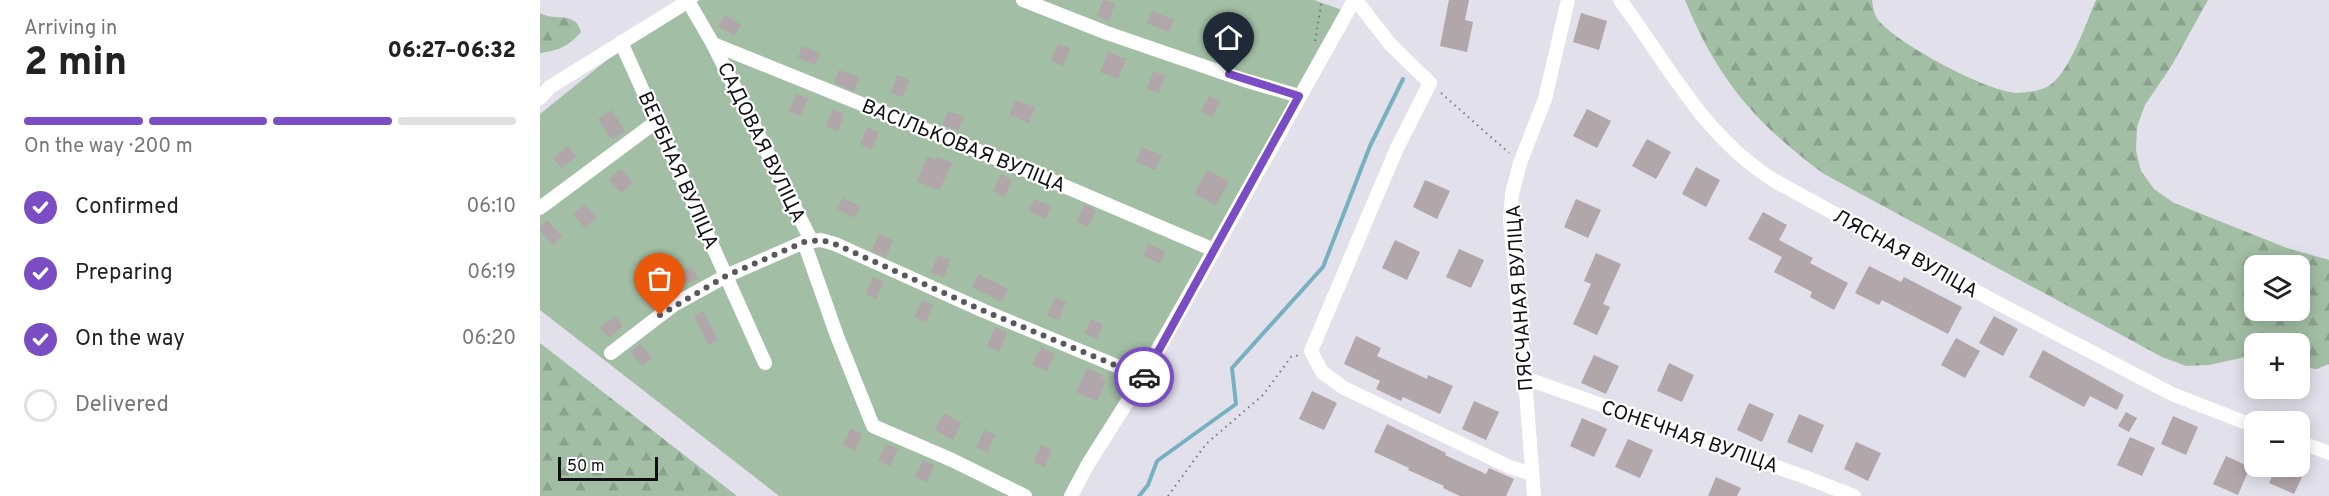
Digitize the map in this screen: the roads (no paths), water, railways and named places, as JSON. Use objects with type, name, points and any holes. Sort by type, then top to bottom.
[{"type":"street","points":[[1023,0],[1107,33],[1244,80],[1299,96]]},
{"type":"street","points":[[1071,496],[1088,464],[1143,377],[1355,0],[1390,44],[1430,83],[1397,148],[1311,351],[1322,372],[1344,388],[1510,467],[1532,474]]},
{"type":"street","name":"ПЯСЧАНАЯ ВУЛІЦА","points":[[1534,496],[1526,378],[1510,220],[1512,194],[1520,163],[1545,99],[1568,0]]},
{"type":"street","name":"ЛЯСНАЯ ВУЛІЦА","points":[[1620,0],[1712,129],[1753,167],[1982,294],[2172,394],[2244,422]]},
{"type":"street","points":[[540,98],[550,87],[689,1]]},
{"type":"street","name":"САДОВАЯ ВУЛІЦА","points":[[689,1],[713,44],[808,241],[821,240],[835,244],[984,311],[1143,377]]},
{"type":"street","name":"ВЕРБНАЯ ВУЛІЦА","points":[[621,42],[765,363]]},
{"type":"street","name":"ВАСІЛЬКОВАЯ ВУЛІЦА","points":[[713,44],[1050,180],[1214,250]]},
{"type":"street","points":[[540,208],[657,122]]},
{"type":"street","points":[[611,353],[675,304],[726,276],[808,241],[858,393],[876,429],[952,460],[1025,496]]},
{"type":"street","name":"СОНЕЧНАЯ ВУЛІЦА","points":[[1526,378],[1854,496]]},
{"type":"street","points":[[2310,446],[2329,453]]},
{"type":"waterway","points":[[1139,496],[1148,485],[1157,461],[1236,404],[1232,368],[1323,267],[1370,146],[1403,79]]}]
